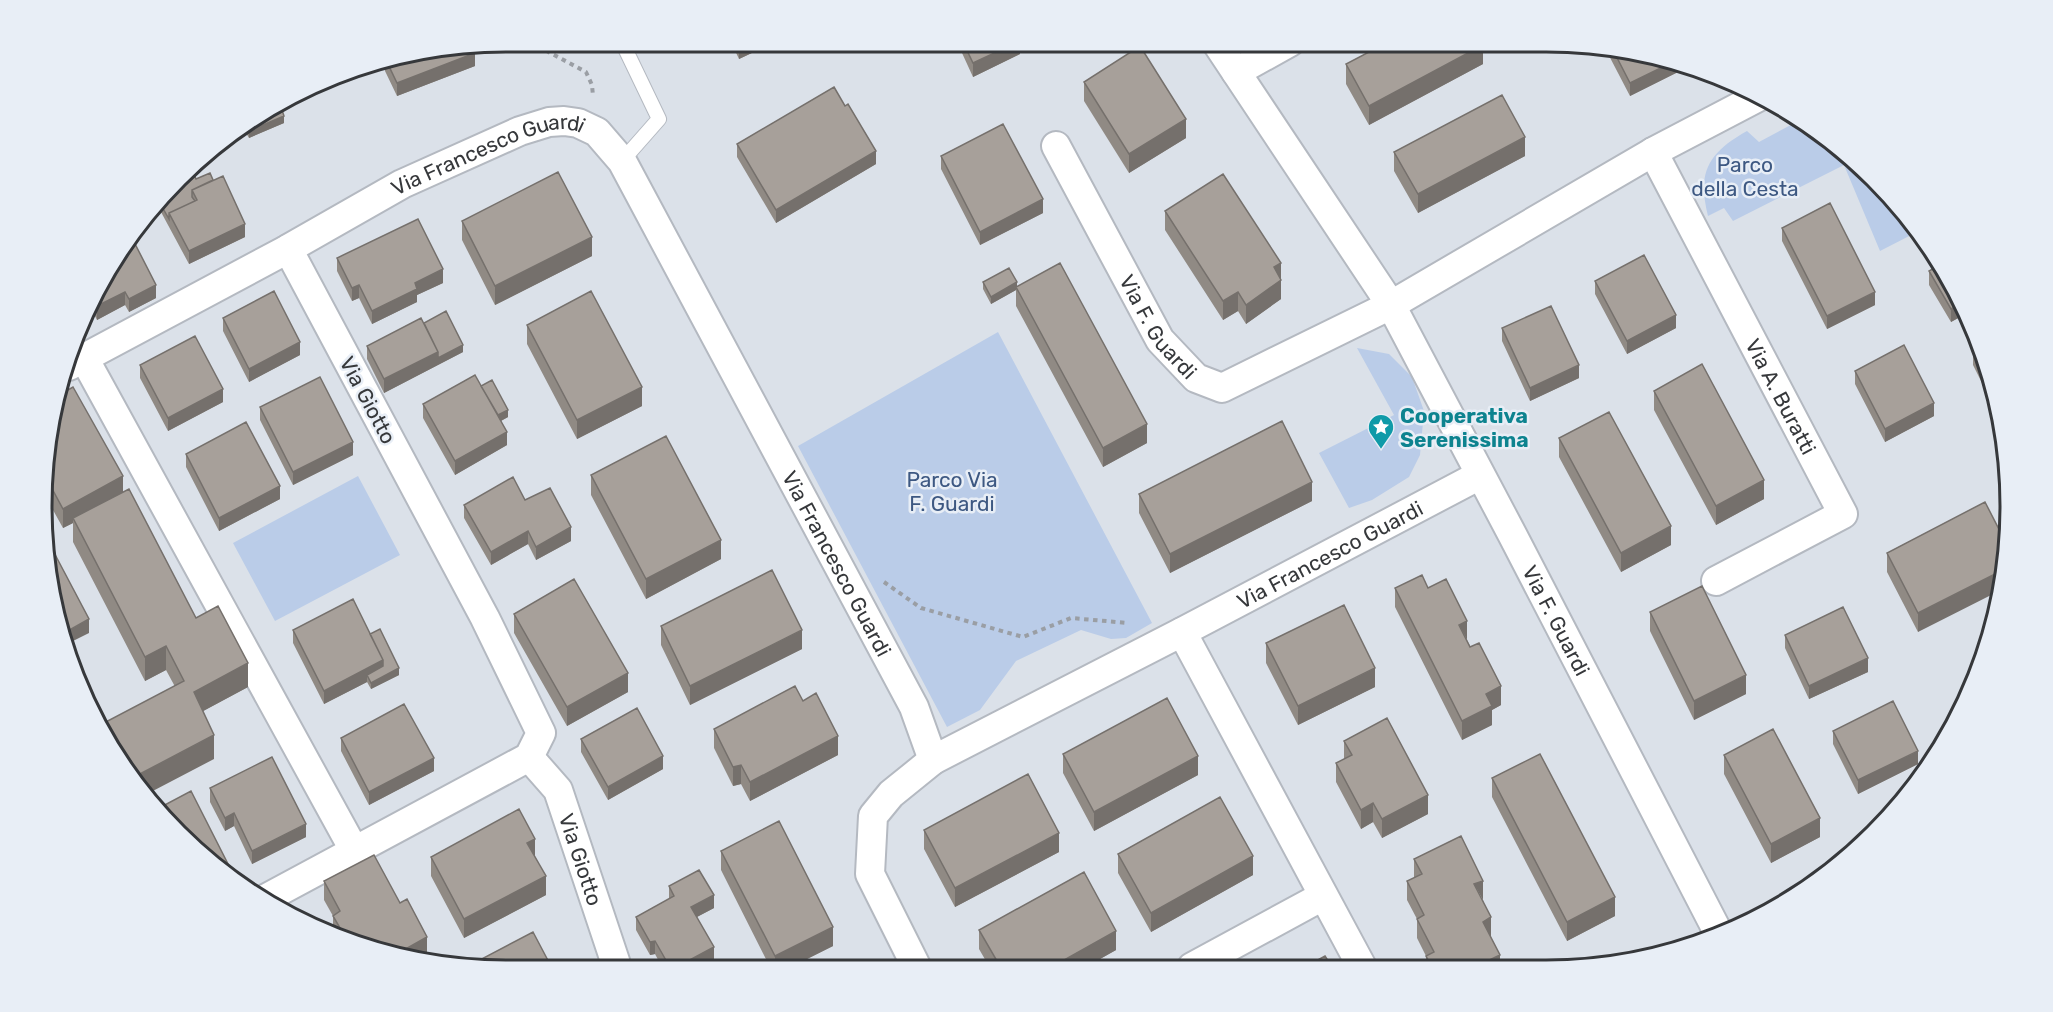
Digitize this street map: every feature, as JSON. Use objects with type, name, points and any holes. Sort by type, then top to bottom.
[{"type":"street","name":"Via F. Guardi","points":[[1223,52],[1391,305],[1715,927]]},
{"type":"street","points":[[1236,72],[1272,52]]},
{"type":"street","points":[[1391,305],[1653,152],[1751,101]]},
{"type":"street","name":"Via Francesco Guardi","points":[[288,249],[402,184],[520,131],[549,122],[564,121],[578,123],[597,132],[622,162],[914,707],[933,760],[1480,475]]},
{"type":"street","name":"Via F. Guardi","points":[[1056,146],[1160,340],[1196,378],[1222,388],[1391,305]]},
{"type":"street","name":"Via A. Buratti","points":[[1653,152],[1843,514],[1716,581]]},
{"type":"street","points":[[288,249],[77,362],[354,850]]},
{"type":"street","name":"Via Giotto","points":[[288,249],[486,618],[536,723],[541,734],[529,757],[558,790],[615,960]]},
{"type":"street","points":[[1182,632],[1358,960]]},
{"type":"street","points":[[272,895],[529,757]]},
{"type":"street","points":[[913,960],[870,874],[873,816],[891,794],[933,760]]},
{"type":"street","points":[[1207,960],[1323,896]]},
{"type":"lane","points":[[622,162],[659,119],[627,52]]},
{"type":"path","points":[[549,52],[586,72],[592,85],[594,101],[578,123]]},
{"type":"path","points":[[883,581],[921,608],[1023,636],[1071,618],[1133,623]]},
{"type":"green space","name":"Parco della Cesta","points":[[1792,124],[1823,146],[1868,185],[1911,235],[1880,251],[1844,165],[1733,221],[1724,208],[1708,216],[1705,201],[1705,176],[1715,156],[1723,147],[1747,131],[1759,142]]},
{"type":"green space","name":"Parco Via F. Guardi","points":[[998,332],[1152,623],[1126,638],[1111,639],[1081,630],[1016,661],[980,710],[947,727],[798,446]]},
{"type":"green space","points":[[1357,348],[1389,354],[1412,377],[1424,411],[1420,455],[1409,477],[1372,500],[1349,508],[1319,453],[1394,415]]},
{"type":"green space","points":[[358,476],[400,555],[275,621],[233,543]]},
{"type":"building","points":[[968,52],[997,52],[973,63]]},
{"type":"building","points":[[1131,52],[1144,52],[1186,119],[1129,154],[1084,82]]},
{"type":"building","points":[[1369,52],[1470,52],[1369,106],[1346,64]]},
{"type":"building","points":[[475,53],[397,83],[390,68],[418,61]]},
{"type":"building","points":[[1617,58],[1662,67],[1630,83]]},
{"type":"building","points":[[834,87],[845,106],[848,104],[876,151],[776,210],[737,144]]},
{"type":"building","points":[[1502,95],[1525,137],[1418,194],[1394,152]]},
{"type":"building","points":[[282,111],[284,116],[255,129]]},
{"type":"building","points":[[1003,124],[1043,199],[980,232],[941,156]]},
{"type":"building","points":[[558,172],[592,237],[495,286],[462,221]]},
{"type":"building","points":[[210,173],[213,180],[192,190],[192,197],[195,201],[169,213],[169,219],[163,209],[165,207],[195,176],[196,179]]},
{"type":"building","points":[[1223,174],[1281,263],[1274,267],[1281,280],[1246,305],[1238,292],[1223,301],[1165,211]]},
{"type":"building","points":[[223,176],[245,224],[189,251],[169,213],[197,200],[192,190]]},
{"type":"building","points":[[1830,203],[1875,292],[1827,316],[1782,228]]},
{"type":"building","points":[[418,219],[443,269],[415,283],[417,289],[372,311],[359,285],[352,288],[337,258]]},
{"type":"building","points":[[136,245],[156,285],[129,299],[125,292],[99,305]]},
{"type":"building","points":[[1644,255],[1676,315],[1627,341],[1595,281]]},
{"type":"building","points":[[1060,263],[1147,424],[1103,448],[1016,287]]},
{"type":"building","points":[[1009,268],[1017,282],[991,297],[983,282]]},
{"type":"building","points":[[1933,269],[1955,307],[1951,309],[1929,271]]},
{"type":"building","points":[[274,291],[300,342],[249,369],[223,318]]},
{"type":"building","points":[[591,291],[642,387],[577,420],[527,325]]},
{"type":"building","points":[[1551,306],[1579,365],[1530,388],[1502,328]]},
{"type":"building","points":[[446,311],[463,345],[438,358],[438,352],[424,323]]},
{"type":"building","points":[[421,318],[438,352],[384,379],[367,346]]},
{"type":"building","points":[[195,336],[223,389],[168,418],[140,365]]},
{"type":"building","points":[[1904,345],[1934,403],[1885,429],[1855,371]]},
{"type":"building","points":[[1702,364],[1764,480],[1716,506],[1654,391]]},
{"type":"building","points":[[475,375],[507,432],[455,461],[423,404]]},
{"type":"building","points":[[320,377],[353,442],[293,472],[260,407]]},
{"type":"building","points":[[492,380],[508,410],[498,415],[481,386]]},
{"type":"building","points":[[73,387],[123,476],[63,509],[53,490],[53,476],[56,447],[68,390]]},
{"type":"building","points":[[1609,412],[1671,526],[1621,553],[1559,438]]},
{"type":"building","points":[[1282,421],[1312,482],[1170,554],[1139,494]]},
{"type":"building","points":[[246,422],[280,486],[219,518],[186,454]]},
{"type":"building","points":[[666,436],[721,540],[646,579],[591,475]]},
{"type":"building","points":[[513,477],[525,500],[550,488],[571,527],[536,547],[528,531],[491,552],[464,505]]},
{"type":"building","points":[[129,489],[196,618],[218,606],[248,663],[194,692],[214,735],[140,774],[107,721],[184,681],[166,646],[145,657],[73,518]]},
{"type":"building","points":[[1985,502],[2000,531],[1995,574],[1918,613],[1887,553]]},
{"type":"building","points":[[55,554],[89,619],[70,630],[61,594]]},
{"type":"building","points":[[772,570],[802,630],[690,686],[661,626]]},
{"type":"building","points":[[1422,575],[1428,588],[1446,579],[1467,621],[1459,625],[1470,647],[1479,643],[1501,686],[1486,694],[1492,706],[1462,721],[1395,588]]},
{"type":"building","points":[[574,579],[628,673],[567,707],[514,614]]},
{"type":"building","points":[[1702,586],[1746,675],[1694,701],[1650,612]]},
{"type":"building","points":[[353,599],[383,660],[324,691],[293,630]]},
{"type":"building","points":[[1344,605],[1375,668],[1298,706],[1266,643]]},
{"type":"building","points":[[1843,607],[1868,658],[1809,686],[1785,635]]},
{"type":"building","points":[[380,629],[399,668],[371,683],[367,675],[383,666],[383,660],[370,634]]},
{"type":"building","points":[[795,686],[803,701],[816,693],[838,736],[750,782],[741,765],[733,767],[714,729]]},
{"type":"building","points":[[1167,698],[1198,756],[1094,812],[1063,754]]},
{"type":"building","points":[[1893,701],[1918,751],[1858,780],[1833,731]]},
{"type":"building","points":[[404,704],[434,758],[369,792],[341,738]]},
{"type":"building","points":[[637,708],[663,756],[608,787],[581,739]]},
{"type":"building","points":[[1387,718],[1428,795],[1382,819],[1373,803],[1361,810],[1336,763],[1352,755],[1344,741]]},
{"type":"building","points":[[1773,729],[1820,818],[1771,844],[1724,755]]},
{"type":"building","points":[[1540,754],[1615,897],[1567,922],[1492,778]]},
{"type":"building","points":[[272,757],[306,824],[252,851],[234,813],[225,818],[210,788]]},
{"type":"building","points":[[1028,774],[1059,833],[955,888],[924,830]]},
{"type":"building","points":[[191,791],[228,865],[185,827],[165,805]]},
{"type":"building","points":[[1220,797],[1253,856],[1151,913],[1118,854]]},
{"type":"building","points":[[519,809],[535,839],[527,843],[546,876],[464,919],[431,857]]},
{"type":"building","points":[[779,821],[833,927],[775,956],[721,851]]},
{"type":"building","points":[[1461,836],[1483,881],[1474,884],[1491,917],[1483,922],[1500,955],[1490,960],[1428,960],[1426,956],[1434,952],[1417,919],[1424,915],[1407,881],[1422,874],[1414,859]]},
{"type":"building","points":[[374,855],[400,903],[407,899],[427,937],[407,948],[340,928],[333,916],[340,911],[324,881]]},
{"type":"building","points":[[699,870],[714,895],[691,907],[714,947],[690,960],[666,960],[655,941],[650,942],[636,917],[674,896],[669,886]]},
{"type":"building","points":[[1084,872],[1116,931],[1064,960],[996,960],[979,930]]},
{"type":"building","points":[[533,932],[548,960],[506,960],[481,959]]},
{"type":"place","name":"Cooperativa Serenissima","points":[[1381,450]]}]
